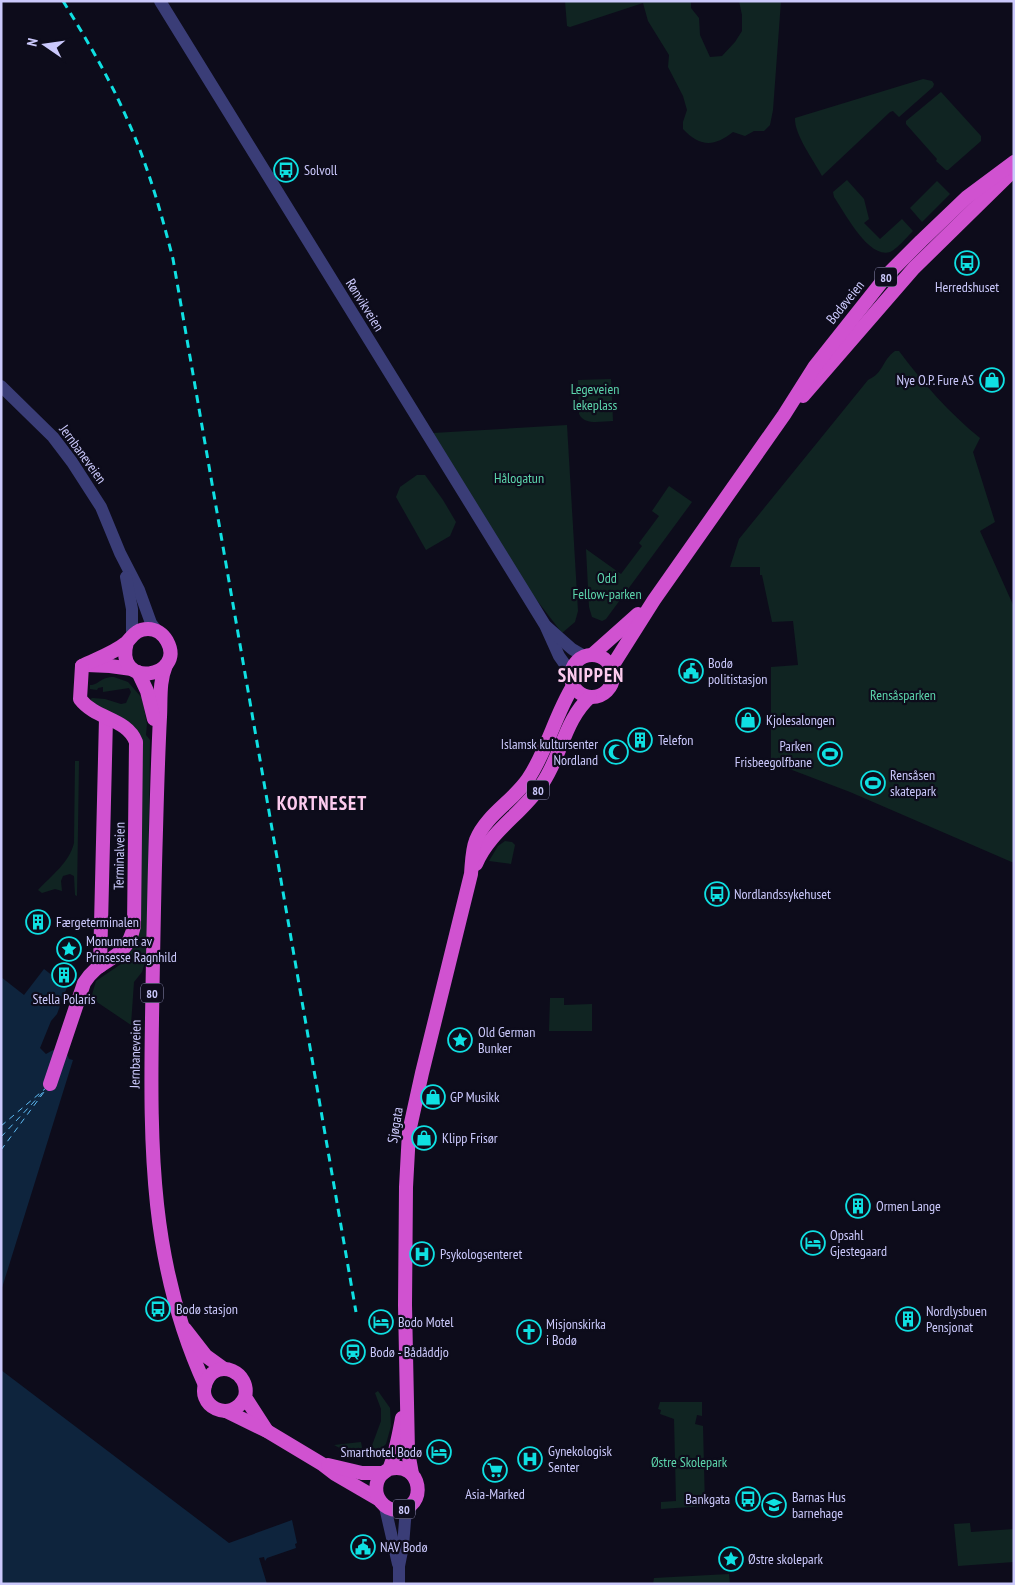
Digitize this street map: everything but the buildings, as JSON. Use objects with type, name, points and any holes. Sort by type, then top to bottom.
[{"type":"highway","name":"Bodøveien","points":[[611,668],[654,600],[784,415],[815,366],[888,274],[967,197],[1014,162]]},
{"type":"highway","name":"Bodøveien","points":[[784,415],[816,382],[909,274],[1014,170]]},
{"type":"highway","name":"Bodøveien","points":[[588,655],[654,600]]},
{"type":"highway","points":[[82,666],[141,630],[157,631]]},
{"type":"highway","name":"Jernbaneveien","points":[[157,631],[165,638],[170,648],[160,689],[150,1091],[152,1163],[160,1236],[167,1275],[183,1326],[186,1343],[204,1385],[204,1394],[209,1404],[218,1410],[226,1411],[267,1431],[382,1503]]},
{"type":"highway","name":"Jernbaneveien","points":[[129,639],[125,656],[135,671],[150,703],[158,750]]},
{"type":"highway","points":[[588,655],[604,659],[611,668]]},
{"type":"highway","name":"80","points":[[572,680],[573,666],[578,660],[588,655]]},
{"type":"highway","points":[[82,666],[94,664],[150,674],[156,673],[166,665]]},
{"type":"highway","name":"Terminalveien","points":[[50,1084],[84,983],[100,966],[122,951],[132,936],[134,926],[136,750],[133,735],[126,728],[89,710],[80,699],[82,666]]},
{"type":"highway","name":"80","points":[[590,697],[602,694],[608,690],[613,676],[611,668]]},
{"type":"highway","points":[[572,680],[580,694],[590,697]]},
{"type":"highway","name":"Sjøgata","points":[[406,1508],[414,1501],[418,1491],[416,1480],[412,1474],[408,1452],[406,1387],[406,1187],[409,1132],[471,874],[476,839],[494,814],[513,797],[528,779],[572,680]]},
{"type":"highway","name":"Sjøgata","points":[[471,874],[488,842],[527,803],[544,782],[571,722],[582,704],[590,697]]},
{"type":"highway","points":[[100,966],[106,718]]},
{"type":"highway","name":"Jernbaneveien","points":[[183,1326],[206,1356],[224,1369],[233,1371],[242,1378],[246,1389],[245,1397],[267,1431]]},
{"type":"highway","points":[[204,1385],[212,1374],[224,1369]]},
{"type":"highway","name":"Sjøgata","points":[[382,1503],[376,1485],[386,1471],[400,1431],[406,1387]]},
{"type":"highway","points":[[226,1411],[240,1405],[245,1397]]},
{"type":"highway","name":"Jernbaneveien","points":[[322,1464],[362,1473],[386,1471]]},
{"type":"highway","name":"80","points":[[386,1471],[399,1468],[412,1474]]},
{"type":"highway","name":"80","points":[[382,1503],[394,1510],[406,1508]]},
{"type":"street","name":"Rønvikveien","points":[[160,1],[544,625],[572,680]]},
{"type":"street","name":"Jernbaneveien","points":[[1,386],[53,437],[72,462],[101,507],[151,623],[157,631]]},
{"type":"street","name":"Jernbaneveien","points":[[120,553],[129,586],[132,609],[129,639]]},
{"type":"street","name":"Rønvikveien","points":[[544,625],[572,649],[588,655]]},
{"type":"street","name":"Sjøgata","points":[[382,1503],[391,1526],[393,1546],[399,1566]]},
{"type":"street","name":"Sjøgata","points":[[399,1584],[399,1566],[403,1546],[406,1508]]},
{"type":"green space","points":[[565,1],[691,1],[691,8],[699,18],[700,35],[710,57],[722,56],[742,31],[742,15],[739,1],[781,1],[773,110],[770,125],[764,131],[754,131],[745,136],[733,132],[713,142],[701,142],[695,139],[683,129],[687,110],[683,96],[668,67],[669,55],[648,21],[643,3],[570,27],[567,26]]},
{"type":"green space","points":[[923,79],[932,81],[933,87],[899,117],[893,111],[890,112],[822,176],[801,139],[795,118]]},
{"type":"green space","points":[[941,92],[981,136],[981,141],[948,170],[936,161],[937,159],[906,124],[906,121]]},
{"type":"green space","points":[[847,180],[864,199],[869,219],[864,223],[880,239],[902,219],[913,231],[893,251],[882,252],[873,248],[865,241],[834,197],[833,192]]},
{"type":"green space","points":[[937,181],[950,194],[922,222],[910,208]]},
{"type":"green space","name":"Rensåsparken","points":[[895,351],[899,351],[937,397],[980,438],[973,452],[995,522],[980,531],[1014,607],[1014,863],[850,792],[771,762],[771,667],[798,665],[793,621],[772,622],[762,575],[760,575],[760,567],[730,567],[739,539],[868,380],[877,374]]},
{"type":"green space","name":"Legeveien lekeplass","points":[[611,379],[613,421],[594,422],[582,418],[579,414],[578,380]]},
{"type":"green space","name":"Hålogatun","points":[[567,425],[578,611],[575,622],[562,633],[532,594],[433,433]]},
{"type":"green space","points":[[417,475],[425,475],[456,522],[450,536],[426,550],[396,497],[400,487]]},
{"type":"green space","name":"Odd Fellow-parken","points":[[669,486],[692,502],[606,619],[602,621],[592,617],[589,607],[586,549],[621,574],[642,546],[639,543],[659,516],[652,511]]},
{"type":"green space","points":[[114,677],[128,682],[142,698],[147,724],[146,735],[150,740],[147,950],[142,972],[134,982],[131,1025],[91,998],[96,981],[124,962],[122,960],[134,945],[140,927],[142,741],[138,731],[132,724],[103,711],[90,700],[92,698],[105,699],[121,704],[126,703],[131,692],[129,688],[103,692],[103,687],[97,690],[90,689],[90,685],[106,678]]},
{"type":"green space","points":[[75,761],[79,761],[77,896],[75,895],[74,876],[70,874],[63,876],[61,881],[62,891],[55,889],[42,893],[38,890],[64,863],[74,843]]},
{"type":"green space","points":[[505,841],[512,842],[515,845],[511,864],[489,861],[498,846]]},
{"type":"green space","points":[[550,998],[564,998],[564,1005],[592,1004],[592,1031],[549,1031]]},
{"type":"green space","points":[[378,1391],[390,1408],[391,1426],[386,1444],[367,1459],[381,1421],[381,1409],[375,1393]]},
{"type":"green space","name":"Østre Skolepark","points":[[660,1402],[702,1402],[702,1416],[697,1415],[695,1424],[703,1426],[705,1506],[661,1509],[661,1502],[676,1501],[674,1419],[660,1414],[661,1410],[658,1409]]},
{"type":"green space","points":[[361,1442],[363,1453],[360,1459],[334,1445]]},
{"type":"green space","points":[[970,1523],[971,1532],[1014,1529],[1014,1562],[958,1566],[954,1524]]},
{"type":"green space","points":[[729,1574],[730,1584],[653,1584],[654,1578]]},
{"type":"water","points":[[44,969],[67,987],[57,1014],[51,1021],[40,1048],[46,1054],[53,1050],[67,1054],[69,1059],[73,1060],[1,1291],[1,977],[24,995]]},
{"type":"water","points":[[1,1370],[229,1543],[292,1520],[297,1543],[295,1544],[296,1548],[267,1558],[265,1561],[264,1557],[259,1558],[267,1584],[1,1584]]},
{"type":"ferry route","points":[[1,1126],[46,1088]]},
{"type":"ferry route","points":[[1,1150],[47,1088]]},
{"type":"ferry route","points":[[1,1137],[45,1090]]},
{"type":"railway","points":[[63,1],[98,60],[128,121],[154,189],[173,259],[356,1312]]},
{"type":"place","name":"Solvoll","points":[[286,170]]},
{"type":"place","name":"Herredshuset","points":[[967,263]]},
{"type":"place","name":"Nye O.P. Fure AS","points":[[992,380]]},
{"type":"place","name":"Bodø politistasjon","points":[[691,671]]},
{"type":"place","name":"Kjolesalongen","points":[[748,720]]},
{"type":"place","name":"Telefon","points":[[640,740]]},
{"type":"place","name":"Islamsk kultursenter Nordland","points":[[616,752]]},
{"type":"place","name":"Parken Frisbeegolfbane","points":[[830,754]]},
{"type":"place","name":"Rensåsen skatepark","points":[[873,783]]},
{"type":"place","name":"Nordlandssykehuset","points":[[717,894]]},
{"type":"place","name":"Færgeterminalen","points":[[38,922]]},
{"type":"place","name":"Monument av Prinsesse Ragnhild","points":[[69,949]]},
{"type":"place","name":"Stella Polaris","points":[[64,975]]},
{"type":"place","name":"Old German Bunker","points":[[460,1040]]},
{"type":"place","name":"GP Musikk","points":[[433,1097]]},
{"type":"place","name":"Klipp Frisør","points":[[424,1138]]},
{"type":"place","name":"Ormen Lange","points":[[858,1206]]},
{"type":"place","name":"Opsahl Gjestegaard","points":[[813,1243]]},
{"type":"place","name":"Psykologsenteret","points":[[422,1254]]},
{"type":"place","name":"Bodø stasjon","points":[[158,1309]]},
{"type":"place","name":"Nordlysbuen Pensjonat","points":[[908,1319]]},
{"type":"place","name":"Bodo Motel","points":[[381,1322]]},
{"type":"place","name":"Misjonskirka i Bodø","points":[[529,1332]]},
{"type":"place","name":"Bodø - Bådåddjo","points":[[353,1352]]},
{"type":"place","name":"Smarthotel Bodø","points":[[439,1452]]},
{"type":"place","name":"Gynekologisk Senter","points":[[530,1459]]},
{"type":"place","name":"Asia-Marked","points":[[495,1470]]},
{"type":"place","name":"Bankgata","points":[[748,1499]]},
{"type":"place","name":"Barnas Hus barnehage","points":[[774,1505]]},
{"type":"place","name":"NAV Bodø","points":[[363,1547]]},
{"type":"place","name":"Østre skolepark","points":[[731,1559]]},
{"type":"district","name":"SNIPPEN","points":[[591,675]]},
{"type":"district","name":"KORTNESET","points":[[322,803]]}]
